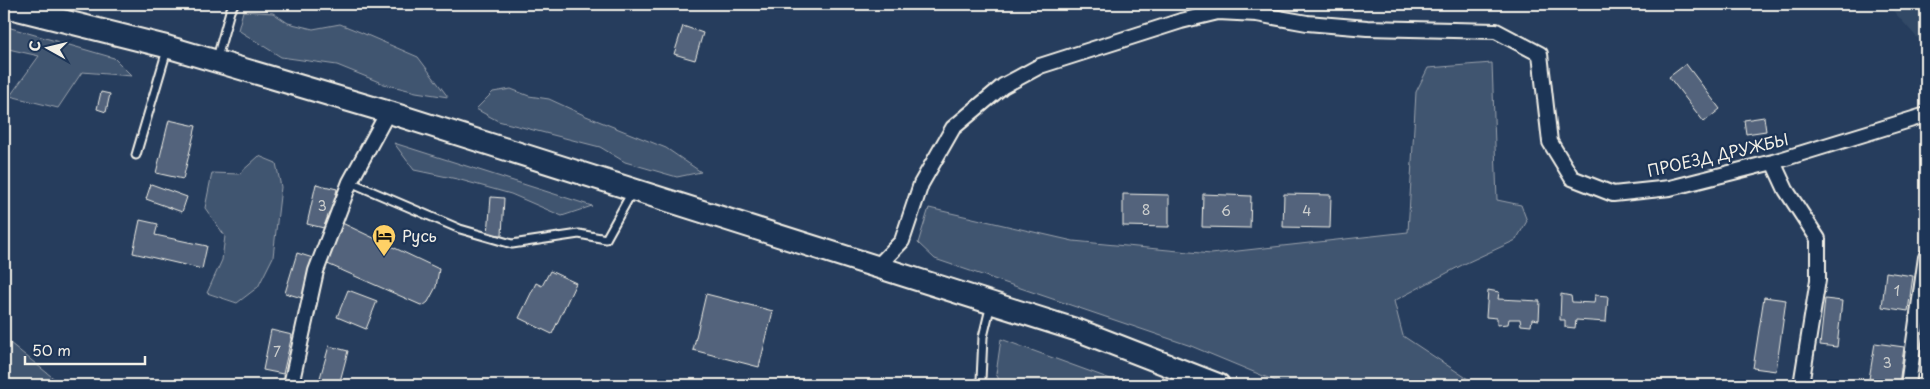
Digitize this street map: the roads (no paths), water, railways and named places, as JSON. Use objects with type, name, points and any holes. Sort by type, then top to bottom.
[{"type":"main road","points":[[4,6],[168,47],[388,112],[1080,331],[1219,385]]},
{"type":"street","name":"ПРОЕЗД ДРУЖБЫ","points":[[877,267],[902,241],[921,184],[953,128],[1003,86],[1040,66],[1181,21],[1218,12],[1257,14],[1307,23],[1367,28],[1496,31],[1540,54],[1550,142],[1572,178],[1613,194],[1670,188],[1773,162],[1926,115]]},
{"type":"street","points":[[291,385],[316,271],[350,182],[388,112]]},
{"type":"street","points":[[1773,162],[1786,190],[1818,239],[1818,280],[1801,385]]},
{"type":"street","points":[[1908,385],[1926,257]]},
{"type":"lane","points":[[216,61],[234,4]]},
{"type":"lane","points":[[136,155],[168,47]]},
{"type":"lane","points":[[350,182],[460,229],[512,244],[579,234],[606,239],[633,190]]},
{"type":"lane","points":[[983,385],[981,380],[983,338],[991,303]]},
{"type":"place","name":"Русь","points":[[384,257]]}]
